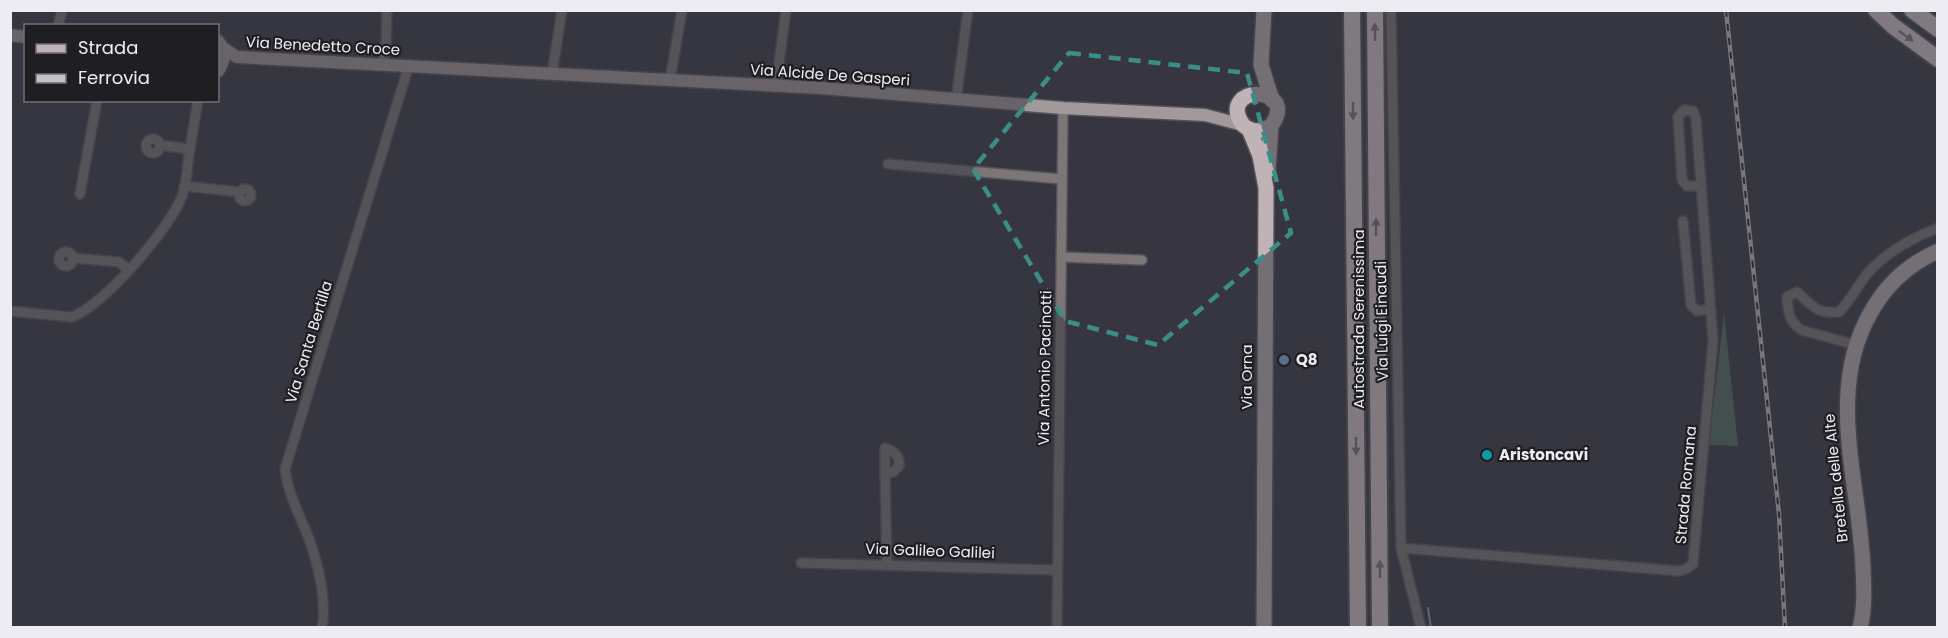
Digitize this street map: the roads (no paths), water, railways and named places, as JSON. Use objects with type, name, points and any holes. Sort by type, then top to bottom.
[{"type":"highway","name":"Autostrada Serenissima","points":[[1352,10],[1358,627]]},
{"type":"highway","name":"Autostrada Serenissima","points":[[1375,10],[1380,627]]},
{"type":"highway","points":[[1876,10],[1893,26],[1938,59]]},
{"type":"highway","points":[[1912,10],[1938,29]]},
{"type":"main road","points":[[1264,10],[1261,65],[1277,113],[1271,126],[1266,188]]},
{"type":"main road","name":"Via Benedetto Croce","points":[[220,45],[237,57],[409,65]]},
{"type":"main road","name":"Via Benedetto Croce","points":[[219,69],[224,58],[220,45]]},
{"type":"main road","name":"Via Benedetto Croce","points":[[219,69],[237,57]]},
{"type":"main road","name":"Via Alcide De Gasperi","points":[[409,65],[776,86],[1063,108],[1213,116],[1246,127]]},
{"type":"main road","points":[[1261,65],[1238,112],[1246,127],[1257,131],[1271,126]]},
{"type":"main road","points":[[1213,116],[1230,109],[1244,98],[1259,93],[1272,99]]},
{"type":"main road","name":"Via Orna","points":[[1246,127],[1260,156],[1266,188],[1264,627]]},
{"type":"main road","name":"Bretella delle Alte","points":[[1860,627],[1864,595],[1863,559],[1847,430],[1847,398],[1856,345],[1867,319],[1890,284],[1918,262],[1938,251]]},
{"type":"street","points":[[382,64],[386,47],[387,10]]},
{"type":"street","points":[[552,74],[562,10]]},
{"type":"street","points":[[670,80],[682,10]]},
{"type":"street","points":[[776,86],[786,10]]},
{"type":"street","points":[[956,100],[968,10]]},
{"type":"street","name":"Via Luigi Einaudi","points":[[1391,10],[1401,548],[1421,627]]},
{"type":"street","name":"Via Santa Bertilla","points":[[322,627],[322,588],[311,544],[287,484],[285,469],[409,65]]},
{"type":"street","points":[[80,194],[97,102]]},
{"type":"street","points":[[10,311],[72,317],[80,314],[129,270],[174,212],[184,186],[198,102]]},
{"type":"street","name":"Via Antonio Pacinotti","points":[[1057,627],[1063,108]]},
{"type":"street","name":"Strada Romana","points":[[1401,548],[1679,571],[1686,570],[1694,564],[1713,354],[1711,309],[1696,119],[1693,111],[1684,110],[1678,117],[1682,180],[1687,186],[1701,186]]},
{"type":"street","points":[[160,145],[190,149]]},
{"type":"street","points":[[888,164],[1061,179]]},
{"type":"street","points":[[184,186],[240,192]]},
{"type":"street","points":[[1683,221],[1691,305],[1697,311],[1711,309]]},
{"type":"street","points":[[1856,345],[1801,330],[1794,324],[1788,312],[1787,297],[1797,292],[1815,309],[1827,313],[1839,312],[1868,273],[1878,264],[1906,243],[1938,228]]},
{"type":"street","points":[[1062,256],[1142,260]]},
{"type":"street","points":[[73,258],[119,262],[129,270]]},
{"type":"street","points":[[885,473],[887,565]]},
{"type":"street","name":"Via Galileo Galilei","points":[[801,562],[1057,570]]},
{"type":"waterway","points":[[1428,608],[1431,628]]},
{"type":"railway","points":[[1726,10],[1779,514],[1785,628]]},
{"type":"place","name":"Q8","points":[[1284,360]]},
{"type":"place","name":"Aristoncavi","points":[[1487,455]]}]
